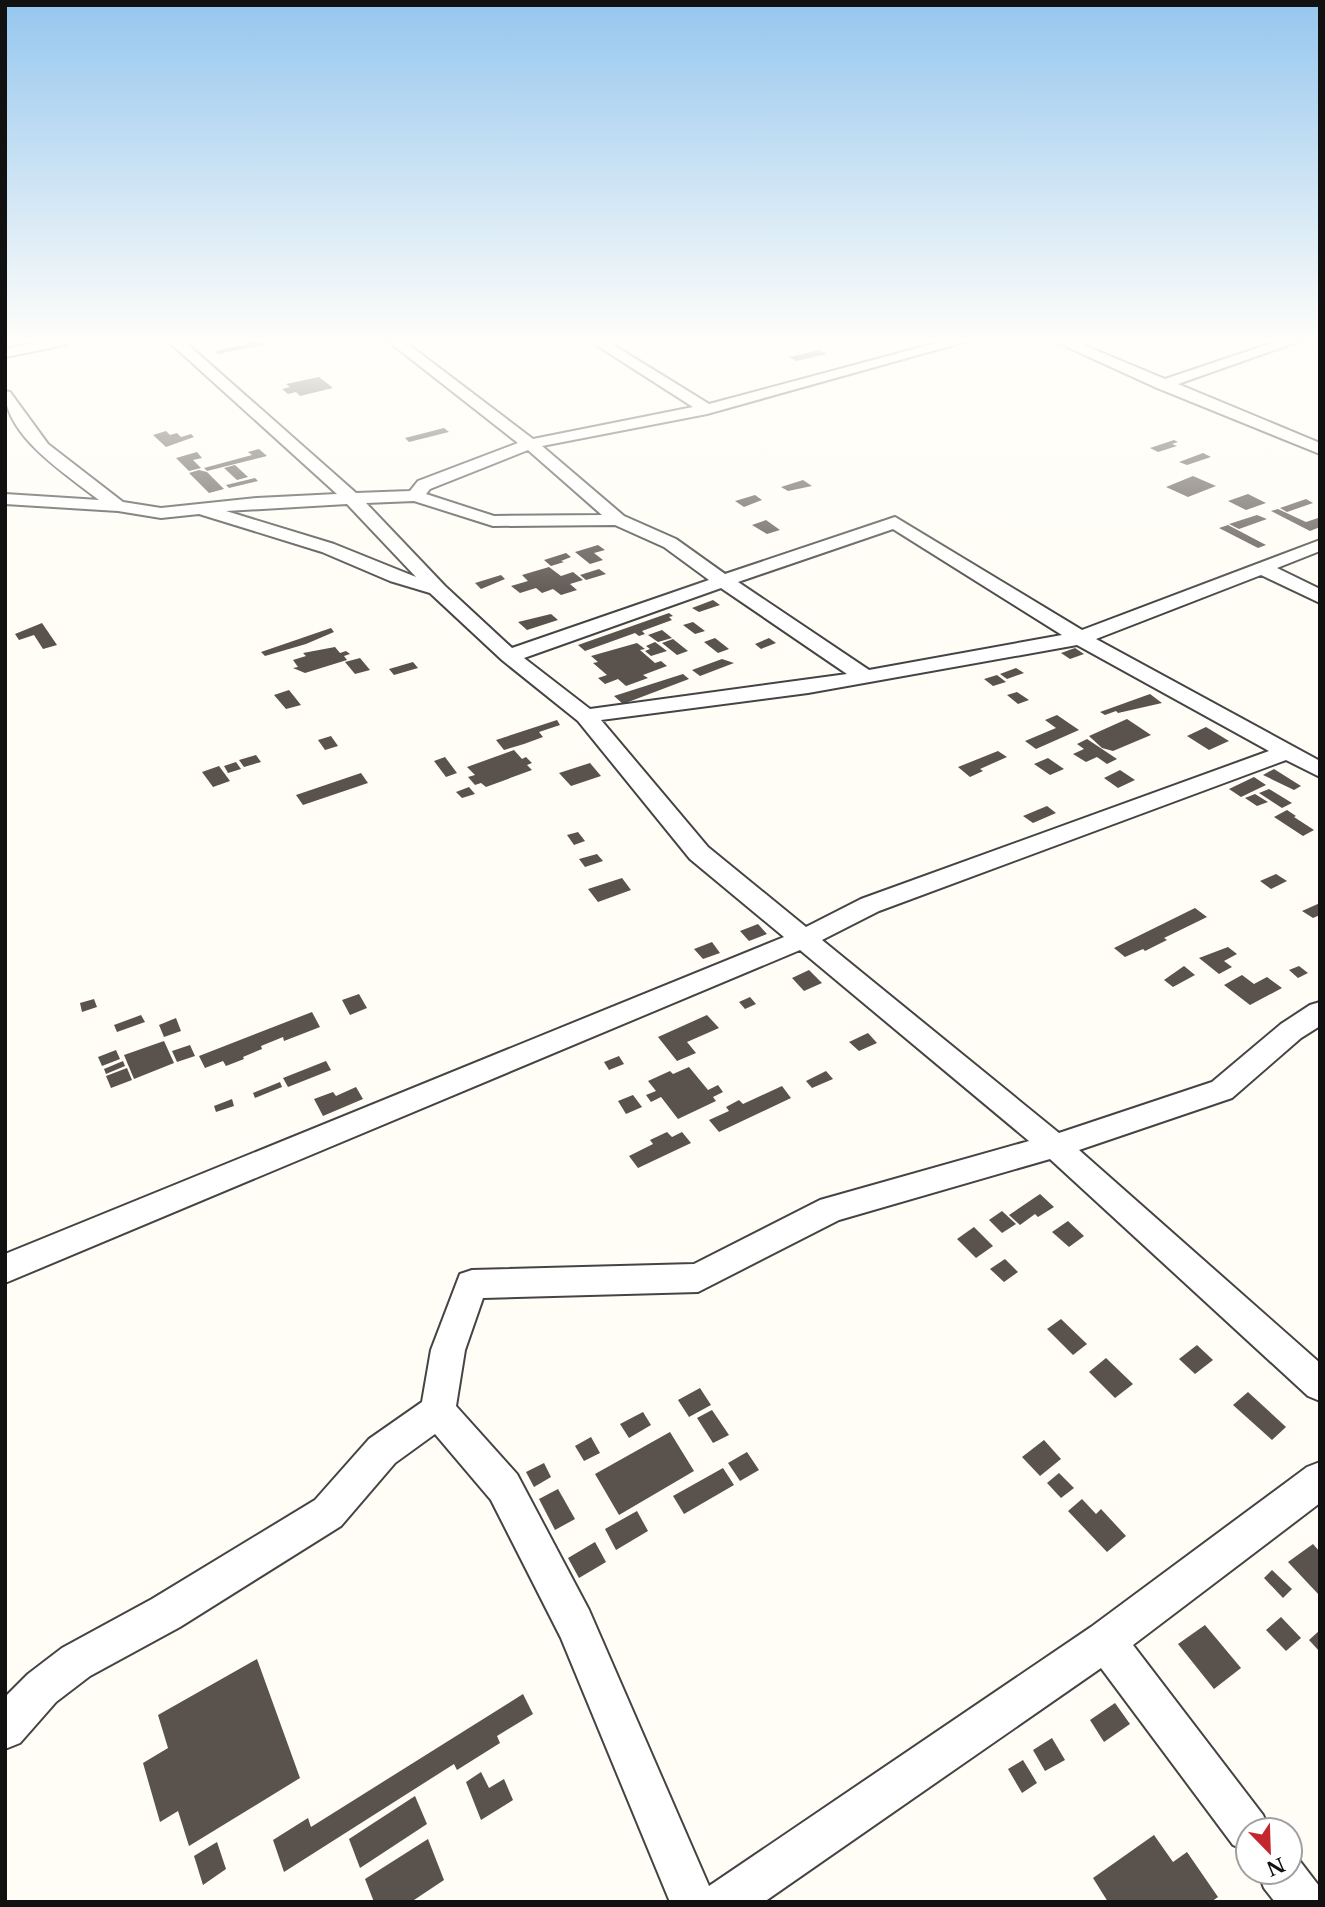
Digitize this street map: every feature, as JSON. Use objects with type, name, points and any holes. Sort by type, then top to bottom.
[{"type":"street","points":[[29,430],[42,447],[118,506]]},
{"type":"street","points":[[275,430],[351,498],[437,589],[509,656],[586,716],[698,853],[805,938],[1055,1146],[1320,1385]]},
{"type":"street","points":[[512,430],[618,520],[670,543],[723,582],[866,677]]},
{"type":"street","points":[[415,496],[424,485],[530,444],[601,430]]},
{"type":"street","points":[[1273,430],[1320,449]]},
{"type":"street","points":[[5,499],[118,506],[161,513],[257,503],[415,496],[493,521],[618,520]]},
{"type":"street","points":[[204,510],[328,548],[397,577],[437,589]]},
{"type":"street","points":[[509,656],[895,522],[1080,638],[1320,770]]},
{"type":"street","points":[[586,716],[808,687],[1080,638],[1320,545]]},
{"type":"street","points":[[1262,568],[1320,597]]},
{"type":"street","points":[[5,1269],[805,938],[870,905],[1287,752]]},
{"type":"street","points":[[5,1728],[42,1688],[76,1662],[166,1613],[328,1513],[382,1451],[438,1411],[448,1350],[472,1284],[698,1278],[831,1209],[1055,1146],[1222,1090],[1291,1031],[1320,1012]]},
{"type":"street","points":[[438,1411],[504,1487],[511,1499],[575,1624],[693,1902]]},
{"type":"street","points":[[725,1902],[1105,1641],[1320,1480]]},
{"type":"street","points":[[1105,1641],[1237,1816]]},
{"type":"street","points":[[1291,1886],[1303,1902]]},
{"type":"building","points":[[436,430],[449,432],[409,442],[405,438]]},
{"type":"building","points":[[166,431],[170,435],[177,433],[181,437],[191,434],[194,437],[166,447],[153,435]]},
{"type":"building","points":[[1174,440],[1178,442],[1172,444],[1177,446],[1158,452],[1150,448]]},
{"type":"building","points":[[259,449],[267,456],[207,471],[204,468],[252,455],[248,452]]},
{"type":"building","points":[[197,452],[202,458],[193,460],[201,468],[189,471],[176,458]]},
{"type":"building","points":[[1203,453],[1211,457],[1187,465],[1179,462]]},
{"type":"building","points":[[235,465],[248,477],[237,480],[224,468]]},
{"type":"building","points":[[199,470],[207,472],[224,489],[209,493],[189,473]]},
{"type":"building","points":[[1193,476],[1216,486],[1188,497],[1166,487]]},
{"type":"building","points":[[255,478],[258,481],[229,488],[226,485]]},
{"type":"building","points":[[803,480],[812,486],[788,491],[781,487]]},
{"type":"building","points":[[1248,494],[1266,503],[1246,510],[1228,501]]},
{"type":"building","points":[[755,495],[762,500],[744,507],[735,501]]},
{"type":"building","points":[[1306,499],[1313,503],[1287,512],[1280,508]]},
{"type":"building","points":[[1278,509],[1306,522],[1318,518],[1320,527],[1310,531],[1271,511]]},
{"type":"building","points":[[1257,515],[1267,519],[1239,529],[1229,524]]},
{"type":"building","points":[[766,520],[780,530],[767,534],[752,525]]},
{"type":"building","points":[[1228,525],[1266,545],[1258,548],[1219,528]]},
{"type":"building","points":[[598,545],[605,550],[594,553],[603,560],[590,564],[575,552]]},
{"type":"building","points":[[566,553],[571,557],[561,561],[564,562],[551,566],[544,560]]},
{"type":"building","points":[[549,567],[561,576],[573,572],[583,580],[570,584],[577,590],[561,595],[553,589],[542,593],[536,588],[520,593],[511,586],[528,581],[522,575]]},
{"type":"building","points":[[599,569],[606,574],[586,580],[580,575]]},
{"type":"building","points":[[501,575],[505,579],[481,589],[475,583]]},
{"type":"building","points":[[713,600],[720,605],[699,612],[692,608]]},
{"type":"building","points":[[669,613],[673,616],[669,617],[672,620],[642,631],[645,634],[639,636],[635,633],[585,651],[578,645]]},
{"type":"building","points":[[551,614],[558,620],[527,630],[518,622]]},
{"type":"building","points":[[693,622],[705,631],[695,634],[683,625]]},
{"type":"building","points":[[42,623],[57,645],[43,649],[34,635],[19,640],[15,634]]},
{"type":"building","points":[[331,628],[334,632],[306,644],[265,656],[261,652]]},
{"type":"building","points":[[662,630],[672,638],[658,642],[648,635]]},
{"type":"building","points":[[715,638],[729,649],[718,653],[704,642]]},
{"type":"building","points":[[769,638],[776,643],[761,649],[755,644]]},
{"type":"building","points":[[673,639],[688,651],[677,655],[662,643]]},
{"type":"building","points":[[655,642],[667,651],[651,656],[645,651],[650,649],[646,646]]},
{"type":"building","points":[[637,643],[645,649],[640,650],[655,663],[661,661],[667,666],[643,675],[648,678],[626,686],[618,679],[605,684],[598,678],[607,675],[593,663],[598,662],[591,656]]},
{"type":"building","points":[[335,647],[340,653],[346,651],[350,654],[344,656],[347,660],[305,673],[293,668],[298,667],[293,660],[306,656],[303,653]]},
{"type":"building","points":[[1075,648],[1084,654],[1070,659],[1061,653]]},
{"type":"building","points":[[360,658],[370,670],[355,674],[345,662]]},
{"type":"building","points":[[722,659],[734,663],[700,676],[692,670]]},
{"type":"building","points":[[413,662],[418,668],[394,675],[389,669]]},
{"type":"building","points":[[1016,668],[1024,673],[1007,679],[1000,674]]},
{"type":"building","points":[[683,674],[689,679],[623,704],[614,696]]},
{"type":"building","points":[[997,675],[1006,682],[993,686],[984,679]]},
{"type":"building","points":[[289,690],[301,705],[286,709],[274,695]]},
{"type":"building","points":[[1017,692],[1029,700],[1018,704],[1007,695]]},
{"type":"building","points":[[1150,694],[1162,703],[1105,715],[1100,712]]},
{"type":"building","points":[[1057,715],[1079,730],[1036,749],[1025,741],[1056,728],[1045,720]]},
{"type":"building","points":[[1127,719],[1151,735],[1113,751],[1102,748],[1089,736]]},
{"type":"building","points":[[557,720],[560,725],[539,732],[543,737],[524,744],[504,750],[496,740]]},
{"type":"building","points":[[1206,727],[1229,741],[1209,750],[1187,736]]},
{"type":"building","points":[[331,736],[338,746],[325,750],[318,740]]},
{"type":"building","points":[[1087,739],[1117,759],[1107,764],[1097,757],[1086,762],[1073,754],[1084,749],[1077,744]]},
{"type":"building","points":[[514,750],[522,759],[526,757],[532,763],[527,765],[532,770],[486,787],[481,783],[475,785],[468,777],[475,775],[467,767]]},
{"type":"building","points":[[998,751],[1007,757],[980,769],[983,771],[970,777],[958,767]]},
{"type":"building","points":[[256,755],[261,762],[244,767],[239,760]]},
{"type":"building","points":[[445,757],[457,773],[446,777],[434,761]]},
{"type":"building","points":[[1048,758],[1064,769],[1050,775],[1034,764]]},
{"type":"building","points":[[236,762],[241,769],[228,773],[224,766]]},
{"type":"building","points":[[590,763],[601,776],[571,786],[559,773]]},
{"type":"building","points":[[219,766],[230,781],[213,787],[202,772]]},
{"type":"building","points":[[1274,769],[1301,786],[1294,790],[1263,775]]},
{"type":"building","points":[[1120,770],[1135,780],[1118,788],[1104,778]]},
{"type":"building","points":[[361,773],[368,783],[303,805],[296,795]]},
{"type":"building","points":[[1254,777],[1266,785],[1241,797],[1229,789]]},
{"type":"building","points":[[469,787],[475,794],[462,798],[456,792]]},
{"type":"building","points":[[1269,789],[1292,803],[1282,808],[1259,793]]},
{"type":"building","points":[[1255,794],[1268,802],[1257,806],[1245,798]]},
{"type":"building","points":[[1047,806],[1056,813],[1033,823],[1023,816]]},
{"type":"building","points":[[1287,810],[1314,830],[1303,836],[1274,817]]},
{"type":"building","points":[[578,832],[585,841],[574,845],[567,835]]},
{"type":"building","points":[[597,854],[603,861],[585,867],[579,859]]},
{"type":"building","points":[[1276,874],[1287,881],[1271,889],[1260,881]]},
{"type":"building","points":[[622,878],[631,890],[598,902],[588,889]]},
{"type":"building","points":[[1320,903],[1320,915],[1313,918],[1302,911]]},
{"type":"building","points":[[1195,908],[1207,917],[1164,938],[1167,940],[1145,951],[1143,949],[1125,957],[1114,948]]},
{"type":"building","points":[[758,924],[767,934],[749,941],[740,931]]},
{"type":"building","points":[[712,942],[720,953],[703,959],[694,949]]},
{"type":"building","points":[[1228,947],[1237,954],[1224,961],[1232,967],[1219,974],[1199,958]]},
{"type":"building","points":[[1184,966],[1195,975],[1173,987],[1164,980]]},
{"type":"building","points":[[1299,966],[1308,973],[1298,978],[1289,970]]},
{"type":"building","points":[[809,970],[822,983],[804,991],[792,978]]},
{"type":"building","points":[[1242,975],[1254,984],[1267,977],[1282,988],[1250,1005],[1224,985]]},
{"type":"building","points":[[359,994],[367,1008],[350,1015],[342,1000]]},
{"type":"building","points":[[750,997],[756,1004],[745,1009],[739,1002]]},
{"type":"building","points":[[94,999],[97,1007],[82,1012],[80,1003]]},
{"type":"building","points":[[312,1012],[320,1027],[284,1041],[283,1037],[261,1046],[262,1049],[243,1057],[244,1059],[226,1066],[223,1061],[205,1068],[199,1056]]},
{"type":"building","points":[[141,1015],[145,1022],[117,1032],[114,1025]]},
{"type":"building","points":[[707,1015],[719,1028],[687,1042],[696,1053],[677,1061],[658,1037]]},
{"type":"building","points":[[176,1018],[181,1031],[164,1037],[159,1025]]},
{"type":"building","points":[[868,1033],[877,1043],[859,1051],[849,1042]]},
{"type":"building","points":[[164,1041],[174,1063],[134,1079],[124,1055]]},
{"type":"building","points":[[190,1045],[195,1056],[177,1062],[172,1051]]},
{"type":"building","points":[[116,1050],[120,1059],[102,1066],[98,1057]]},
{"type":"building","points":[[619,1056],[624,1064],[609,1070],[604,1062]]},
{"type":"building","points":[[123,1061],[125,1066],[106,1074],[104,1069]]},
{"type":"building","points":[[326,1061],[331,1070],[288,1087],[283,1078]]},
{"type":"building","points":[[689,1067],[708,1090],[718,1085],[723,1092],[713,1097],[716,1101],[678,1119],[661,1097],[651,1102],[646,1095],[656,1091],[648,1081],[670,1071],[673,1074]]},
{"type":"building","points":[[127,1068],[132,1080],[111,1088],[106,1076]]},
{"type":"building","points":[[826,1071],[833,1079],[812,1088],[806,1081]]},
{"type":"building","points":[[280,1082],[282,1087],[255,1098],[253,1093]]},
{"type":"building","points":[[782,1086],[791,1098],[719,1132],[709,1120],[729,1111],[726,1107],[739,1100],[743,1104]]},
{"type":"building","points":[[356,1087],[363,1099],[323,1116],[314,1099],[333,1092],[336,1096]]},
{"type":"building","points":[[633,1095],[642,1107],[626,1114],[618,1101]]},
{"type":"building","points":[[232,1099],[234,1106],[216,1112],[214,1106]]},
{"type":"building","points":[[667,1132],[672,1137],[682,1132],[691,1143],[638,1168],[629,1156],[653,1144],[650,1140]]},
{"type":"building","points":[[1040,1194],[1054,1207],[1038,1217],[1035,1214],[1020,1225],[1009,1215]]},
{"type":"building","points":[[1002,1211],[1016,1224],[1002,1233],[989,1220]]},
{"type":"building","points":[[1068,1221],[1084,1236],[1069,1247],[1052,1232]]},
{"type":"building","points":[[974,1227],[993,1246],[976,1258],[957,1239]]},
{"type":"building","points":[[1005,1259],[1018,1272],[1004,1282],[990,1269]]},
{"type":"building","points":[[1061,1319],[1087,1344],[1073,1355],[1047,1329]]},
{"type":"building","points":[[1197,1345],[1213,1360],[1195,1374],[1179,1359]]},
{"type":"building","points":[[1106,1358],[1133,1384],[1115,1398],[1089,1372]]},
{"type":"building","points":[[700,1388],[711,1405],[689,1417],[678,1400]]},
{"type":"building","points":[[1248,1392],[1286,1427],[1272,1440],[1233,1405]]},
{"type":"building","points":[[712,1410],[729,1435],[713,1443],[697,1418]]},
{"type":"building","points":[[643,1412],[651,1425],[629,1438],[620,1424]]},
{"type":"building","points":[[670,1432],[694,1471],[619,1515],[595,1474]]},
{"type":"building","points":[[591,1437],[600,1453],[584,1461],[575,1446]]},
{"type":"building","points":[[1044,1440],[1061,1459],[1040,1476],[1022,1457]]},
{"type":"building","points":[[747,1452],[759,1470],[740,1481],[728,1463]]},
{"type":"building","points":[[544,1463],[551,1477],[534,1487],[526,1472]]},
{"type":"building","points":[[723,1468],[734,1485],[684,1514],[673,1496]]},
{"type":"building","points":[[1059,1473],[1074,1488],[1061,1498],[1047,1483]]},
{"type":"building","points":[[558,1489],[575,1519],[555,1530],[539,1499]]},
{"type":"building","points":[[1082,1499],[1096,1514],[1101,1509],[1126,1536],[1107,1552],[1068,1511]]},
{"type":"building","points":[[637,1511],[648,1531],[616,1550],[605,1529]]},
{"type":"building","points":[[595,1542],[606,1562],[579,1578],[568,1558]]},
{"type":"building","points":[[1313,1544],[1320,1552],[1320,1596],[1288,1562]]},
{"type":"building","points":[[1272,1570],[1292,1589],[1283,1598],[1264,1578]]},
{"type":"building","points":[[1281,1617],[1301,1638],[1286,1651],[1266,1630]]},
{"type":"building","points":[[1205,1625],[1241,1668],[1214,1689],[1178,1644]]},
{"type":"building","points":[[1320,1630],[1320,1652],[1309,1640]]},
{"type":"building","points":[[257,1659],[300,1778],[189,1846],[178,1811],[160,1822],[143,1763],[168,1748],[158,1715]]},
{"type":"building","points":[[523,1694],[533,1714],[497,1736],[500,1743],[457,1770],[454,1764],[284,1872],[273,1840],[308,1818],[311,1827]]},
{"type":"building","points":[[1115,1703],[1130,1724],[1104,1742],[1090,1720]]},
{"type":"building","points":[[1052,1738],[1065,1760],[1045,1771],[1033,1750]]},
{"type":"building","points":[[1023,1760],[1037,1783],[1022,1793],[1008,1769]]},
{"type":"building","points":[[481,1772],[489,1788],[504,1779],[513,1800],[481,1820],[466,1782]]},
{"type":"building","points":[[415,1796],[427,1824],[360,1868],[349,1839]]},
{"type":"building","points":[[1154,1835],[1173,1862],[1187,1852],[1218,1897],[1211,1902],[1108,1902],[1093,1878]]},
{"type":"building","points":[[428,1839],[444,1880],[411,1902],[374,1902],[365,1879]]},
{"type":"building","points":[[217,1842],[226,1869],[203,1885],[194,1856]]}]
